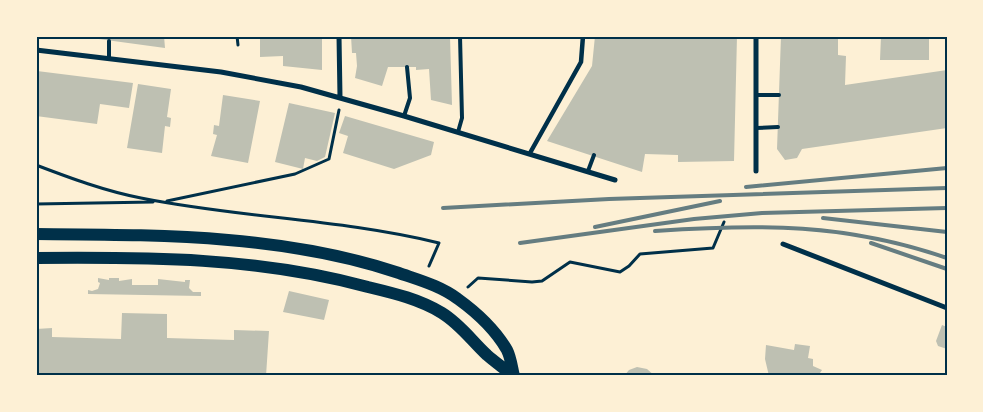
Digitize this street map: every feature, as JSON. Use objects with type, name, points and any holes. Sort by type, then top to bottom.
[{"type":"main road","points":[[36,234],[150,235],[254,243],[334,255],[422,281],[457,298],[477,314],[508,351],[514,376]]},
{"type":"main road","points":[[36,258],[142,257],[202,260],[260,266],[343,280],[410,298],[443,314],[487,355],[514,376]]},
{"type":"street","points":[[339,36],[340,97]]},
{"type":"street","points":[[530,153],[581,62],[583,36]]},
{"type":"street","points":[[756,36],[756,172]]},
{"type":"street","points":[[36,50],[221,72],[340,97],[615,180]]},
{"type":"street","points":[[783,244],[947,308]]},
{"type":"lane","points":[[458,132],[462,118],[460,36]]},
{"type":"lane","points":[[109,41],[109,59]]},
{"type":"lane","points":[[404,116],[410,98],[407,67]]},
{"type":"lane","points":[[756,95],[779,95]]},
{"type":"lane","points":[[756,128],[778,127]]},
{"type":"lane","points":[[588,171],[594,155]]},
{"type":"path","points":[[237,36],[238,45]]},
{"type":"path","points":[[36,204],[162,202],[295,174],[329,159],[338,114]]},
{"type":"path","points":[[36,165],[110,191],[162,202],[312,221],[439,243],[422,281]]},
{"type":"path","points":[[483,279],[532,282],[542,280],[570,262],[620,272],[629,266],[640,254],[713,248],[724,222]]},
{"type":"building","points":[[164,36],[165,48],[84,37]]},
{"type":"building","points":[[260,36],[322,36],[322,70],[283,66],[283,56],[260,57]]},
{"type":"building","points":[[351,36],[450,36],[452,105],[431,100],[429,69],[416,70],[416,67],[388,67],[382,86],[355,78],[357,66],[356,53],[352,53]]},
{"type":"building","points":[[595,36],[737,36],[734,161],[678,162],[678,155],[645,154],[642,172],[547,141],[592,66]]},
{"type":"building","points":[[781,36],[838,36],[838,55],[846,56],[845,85],[947,70],[947,128],[802,149],[797,158],[785,160],[777,149]]},
{"type":"building","points":[[881,36],[929,36],[929,60],[880,60]]},
{"type":"building","points":[[37,71],[133,83],[129,108],[100,104],[97,124],[36,116]]},
{"type":"building","points":[[138,84],[171,89],[167,117],[171,118],[170,127],[165,126],[162,153],[127,148]]},
{"type":"building","points":[[223,95],[260,101],[248,163],[211,156],[217,135],[213,134],[214,125],[219,126]]},
{"type":"building","points":[[289,103],[335,113],[325,157],[317,161],[305,158],[303,169],[275,162]]},
{"type":"building","points":[[345,116],[434,142],[431,155],[394,169],[343,153],[348,136],[339,133]]},
{"type":"building","points":[[98,278],[109,280],[109,278],[119,278],[119,281],[132,279],[132,285],[158,285],[158,279],[185,282],[185,280],[190,280],[189,288],[193,292],[201,292],[201,296],[88,294],[88,290],[98,289],[100,283]]},
{"type":"building","points":[[289,291],[329,300],[324,320],[283,312]]},
{"type":"building","points":[[122,313],[167,314],[167,338],[234,340],[234,330],[269,331],[266,376],[36,376],[36,329],[52,328],[52,337],[121,339]]},
{"type":"building","points":[[942,325],[947,327],[947,349],[938,346],[936,341]]},
{"type":"building","points":[[795,344],[810,346],[808,358],[813,359],[813,366],[822,370],[818,376],[769,376],[765,359],[766,345],[794,350]]},
{"type":"building","points":[[637,367],[647,369],[655,376],[624,376],[629,370]]},
{"type":"railway","points":[[746,187],[947,168]]},
{"type":"railway","points":[[443,208],[609,199],[947,188]]},
{"type":"railway","points":[[595,227],[720,201]]},
{"type":"railway","points":[[520,243],[694,219],[762,213],[947,208]]},
{"type":"railway","points":[[823,218],[947,232]]},
{"type":"railway","points":[[655,231],[767,227],[838,232],[873,238],[947,258]]},
{"type":"railway","points":[[871,243],[947,269]]}]
